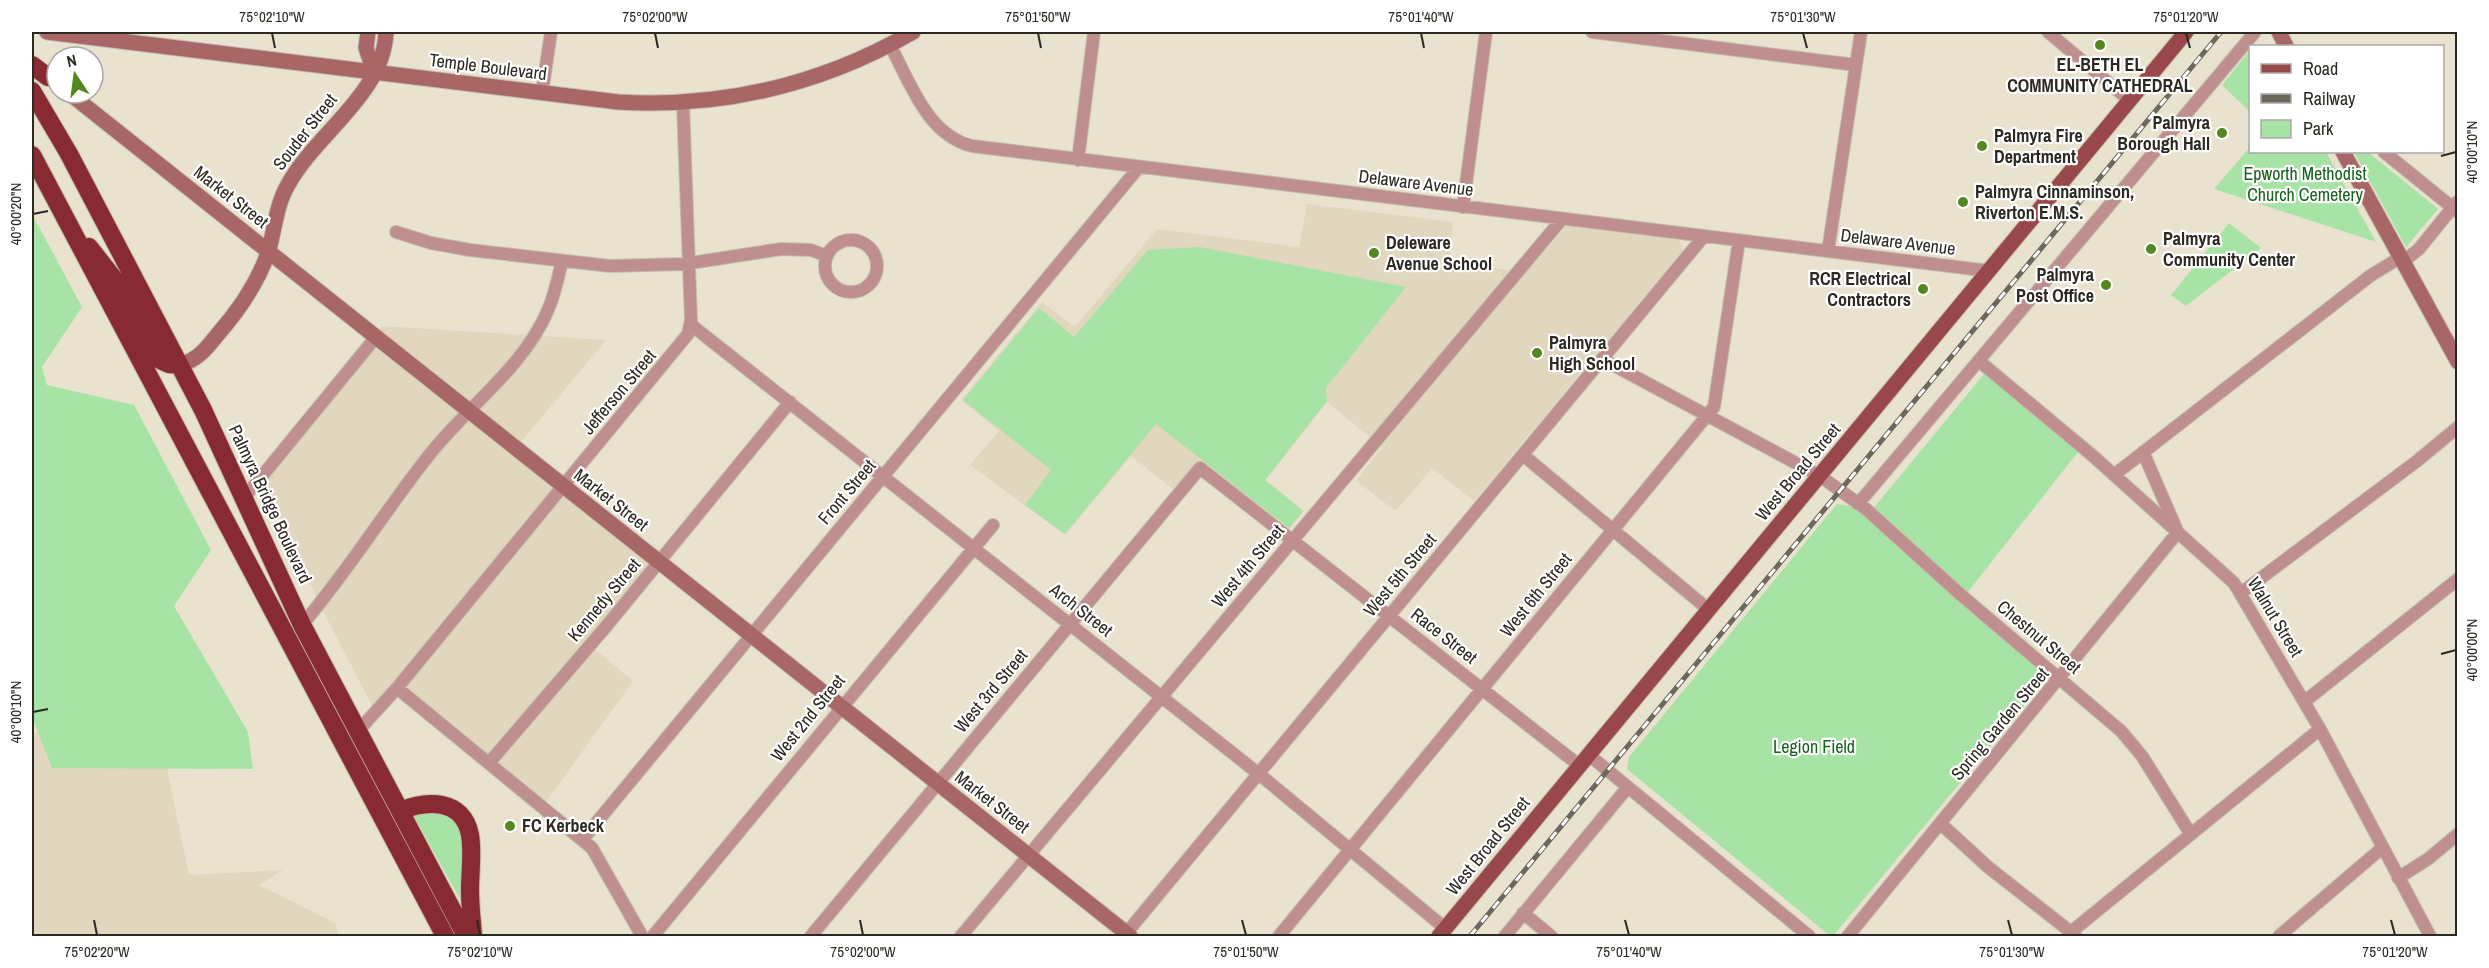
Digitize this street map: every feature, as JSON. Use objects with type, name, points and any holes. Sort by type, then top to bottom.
[{"type":"highway","points":[[32,65],[45,74]]},
{"type":"highway","name":"Palmyra Bridge Boulevard","points":[[32,91],[64,145],[179,365],[244,498],[302,625],[466,936]]},
{"type":"highway","points":[[32,155],[445,936]]},
{"type":"highway","points":[[63,215],[115,280],[160,360],[179,365]]},
{"type":"highway","points":[[400,811],[422,803],[437,802],[456,811],[465,823],[471,843],[470,892],[473,936]]},
{"type":"main road","name":"West Broad Street","points":[[1442,933],[2186,32]]},
{"type":"street","name":"Temple Boulevard","points":[[48,32],[618,102],[683,104],[782,88],[817,77],[890,45],[913,32]]},
{"type":"street","points":[[368,32],[366,48],[374,72]]},
{"type":"street","name":"Souder Street","points":[[179,365],[200,355],[233,317],[256,281],[268,251],[278,211],[290,180],[366,86],[385,50],[386,32]]},
{"type":"street","points":[[542,93],[550,32]]},
{"type":"street","points":[[1078,160],[1094,32]]},
{"type":"street","points":[[1462,207],[1486,32]]},
{"type":"street","points":[[1601,32],[1856,65]]},
{"type":"street","points":[[1828,251],[1861,32]]},
{"type":"street","points":[[2048,32],[2129,100]]},
{"type":"street","points":[[1858,504],[2255,32]]},
{"type":"street","name":"Delaware Avenue","points":[[890,45],[922,105],[936,125],[949,136],[972,146],[1990,271]]},
{"type":"street","name":"Jefferson Street","points":[[358,731],[397,688],[477,588],[679,347],[690,324],[690,263],[683,104]]},
{"type":"street","name":"Market Street","points":[[84,105],[1127,936]]},
{"type":"street","points":[[2344,153],[2457,362]]},
{"type":"street","points":[[2114,475],[2370,276],[2419,249],[2456,208],[2385,153]]},
{"type":"street","name":"Front Street","points":[[582,840],[1138,167]]},
{"type":"street","name":"West 4th Street","points":[[961,936],[1562,219]]},
{"type":"street","points":[[396,232],[445,246],[562,261],[629,266],[690,263],[781,249],[811,250],[827,256]]},
{"type":"street","name":"West 5th Street","points":[[1127,936],[1704,236]]},
{"type":"street","name":"West 6th Street","points":[[1279,936],[1714,407],[1739,240]]},
{"type":"street","points":[[844,241],[864,243],[877,258],[876,277],[861,291],[842,291],[832,284],[826,274],[827,256],[833,248],[844,241]]},
{"type":"street","points":[[302,625],[337,582],[430,454],[494,386],[541,324],[556,289],[562,261]]},
{"type":"street","name":"Arch Street","points":[[690,324],[1259,774],[1442,933]]},
{"type":"street","points":[[244,498],[376,337]]},
{"type":"street","name":"Chestnut Street","points":[[1602,359],[1820,476],[1858,504],[2132,743],[2190,833]]},
{"type":"street","name":"Walnut Street","points":[[1979,360],[2222,569],[2241,593],[2320,729],[2430,936]]},
{"type":"street","name":"Kennedy Street","points":[[489,763],[659,562],[790,402]]},
{"type":"street","points":[[2241,593],[2417,462],[2457,427]]},
{"type":"street","points":[[2143,452],[2178,532]]},
{"type":"street","points":[[1523,455],[1709,610]]},
{"type":"street","name":"Race Street","points":[[1200,468],[1482,689],[1628,787],[1809,936]]},
{"type":"street","name":"West 3rd Street","points":[[811,936],[1200,468]]},
{"type":"street","name":"West 2nd Street","points":[[653,936],[993,525]]},
{"type":"street","name":"Spring Garden Street","points":[[1848,936],[2061,679],[2178,532]]},
{"type":"street","points":[[2304,702],[2457,579]]},
{"type":"street","points":[[397,688],[582,840],[599,859],[642,936]]},
{"type":"street","points":[[1941,824],[1988,867],[2073,934],[2190,833],[2320,729]]},
{"type":"street","points":[[1505,936],[1628,787]]},
{"type":"street","points":[[2398,878],[2428,859],[2457,834]]},
{"type":"street","points":[[2279,936],[2382,848]]},
{"type":"street","points":[[1523,913],[1551,936]]},
{"type":"shaded area","points":[[1307,204],[1453,222],[1449,263],[1527,272],[1568,224],[1678,237],[1683,250],[1474,501],[1432,468],[1396,511],[1356,481],[1382,447],[1327,402],[1266,480],[1304,511],[1289,530],[1208,466],[1195,465],[1173,489],[1131,456],[1065,535],[970,465],[999,431],[961,400],[1042,302],[1075,327],[1157,229],[1299,247]]},
{"type":"shaded area","points":[[383,326],[606,340],[516,448],[658,562],[590,645],[633,681],[543,806],[394,694],[376,713],[325,615],[262,480]]},
{"type":"shaded area","points":[[60,723],[163,749],[189,875],[283,870],[259,885],[335,923],[339,936],[32,936],[32,734]]},
{"type":"green space","points":[[2249,51],[2249,111],[2222,85]]},
{"type":"green space","name":"Epworth Methodist Church Cemetery","points":[[2249,148],[2249,153],[2327,153],[2376,242],[2214,189]]},
{"type":"green space","points":[[2355,153],[2369,153],[2438,209],[2406,247]]},
{"type":"green space","points":[[32,214],[82,307],[42,367],[47,385],[134,405],[211,550],[174,606],[248,732],[253,769],[52,768],[32,717]]},
{"type":"green space","points":[[2229,223],[2261,248],[2186,306],[2171,295]]},
{"type":"green space","points":[[1200,247],[1406,287],[1326,388],[1327,401],[1265,480],[1303,511],[1289,528],[1156,424],[1065,534],[1025,505],[1051,470],[963,400],[1039,308],[1074,337],[1148,250]]},
{"type":"green space","name":"Legion Field","points":[[1984,374],[2078,452],[1960,602],[2048,677],[1833,936],[1830,936],[1627,769],[1629,757],[1837,504],[1872,510]]},
{"type":"green space","points":[[435,810],[454,819],[464,839],[460,899],[412,813]]},
{"type":"railway","points":[[1470,936],[2221,32]]},
{"type":"place","name":"EL-BETH EL COMMUNITY CATHEDRAL","points":[[2100,45]]},
{"type":"place","name":"Palmyra Borough Hall","points":[[2222,133]]},
{"type":"place","name":"Palmyra Fire Department","points":[[1982,146]]},
{"type":"place","name":"Palmyra Cinnaminson, Riverton E.M.S.","points":[[1963,202]]},
{"type":"place","name":"Palmyra Community Center","points":[[2151,249]]},
{"type":"place","name":"Deleware Avenue School","points":[[1374,253]]},
{"type":"place","name":"Palmyra Post Office","points":[[2106,285]]},
{"type":"place","name":"RCR Electrical Contractors","points":[[1923,289]]},
{"type":"place","name":"Palmyra High School","points":[[1537,353]]},
{"type":"place","name":"FC Kerbeck","points":[[510,826]]}]
